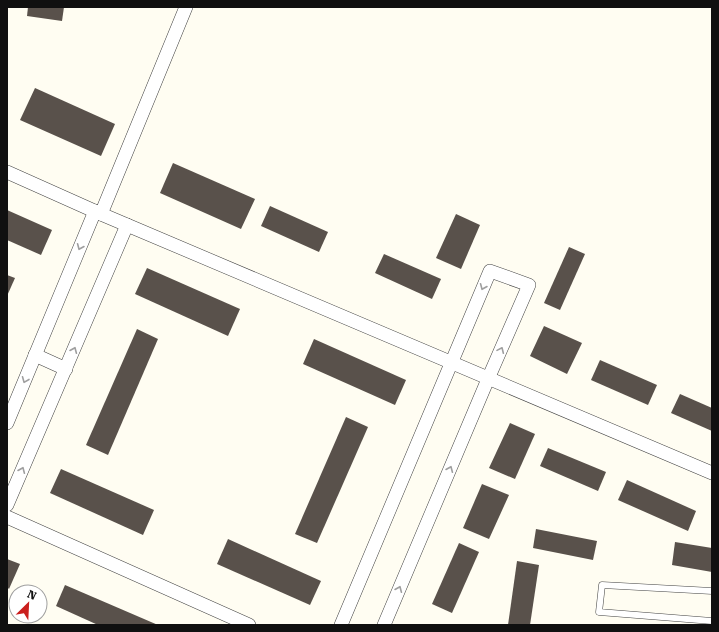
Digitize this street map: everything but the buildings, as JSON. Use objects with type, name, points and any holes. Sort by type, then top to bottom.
[{"type":"street","points":[[7,423],[186,7]]},
{"type":"street","points":[[7,172],[98,213],[712,473]]},
{"type":"street","points":[[7,505],[128,225]]},
{"type":"street","points":[[341,625],[490,271],[529,285],[384,625]]},
{"type":"street","points":[[35,355],[66,369]]},
{"type":"street","points":[[7,518],[249,625]]},
{"type":"lane","points":[[712,591],[602,585],[599,612],[712,621]]}]
